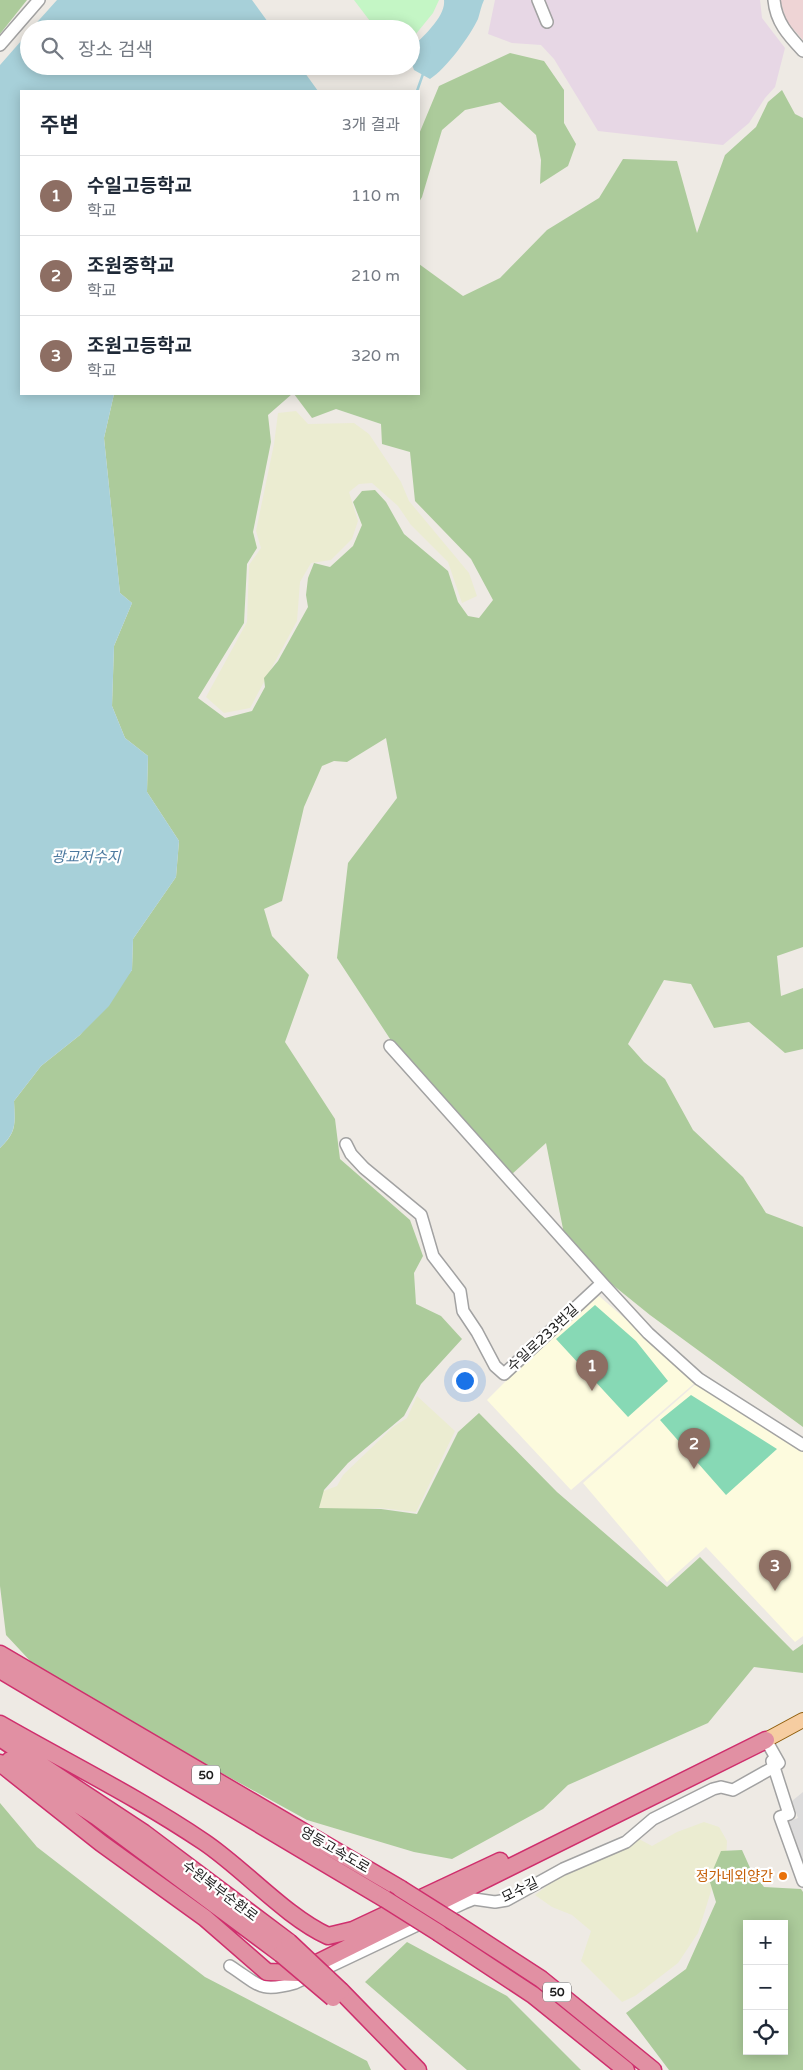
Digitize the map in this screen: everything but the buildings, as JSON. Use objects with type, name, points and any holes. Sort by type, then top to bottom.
[{"type":"highway","name":"영동고속도로","points":[[4,1665],[401,1889],[541,1979],[653,2070]]},
{"type":"highway","name":"영동고속도로","points":[[4,1665],[439,1933],[533,1995],[626,2070]]},
{"type":"highway","points":[[0,1724],[186,1830],[233,1864],[308,1925],[328,1936],[353,1930],[752,1742],[766,1740]]},
{"type":"highway","name":"수원북부순환로","points":[[0,1738],[144,1834],[285,1948],[418,2070]]},
{"type":"highway","points":[[0,1763],[101,1843],[205,1918],[267,1972],[297,1973],[766,1740]]},
{"type":"highway","name":"수원북부순환로","points":[[0,1753],[97,1817],[285,1948]]},
{"type":"highway","name":"수원북부순환로","points":[[337,1995],[403,2070]]},
{"type":"main road","points":[[766,1740],[803,1720]]},
{"type":"street","points":[[22,20],[39,0]]},
{"type":"street","points":[[538,0],[547,22]]},
{"type":"street","points":[[774,0],[775,15],[787,35],[803,51]]},
{"type":"street","points":[[0,45],[20,22]]},
{"type":"street","points":[[390,1046],[648,1333],[699,1379],[803,1445]]},
{"type":"street","name":"수일로233번길","points":[[346,1144],[351,1154],[364,1168],[421,1215],[433,1256],[460,1291],[463,1311],[477,1332],[495,1366],[504,1374],[602,1283]]},
{"type":"street","points":[[766,1740],[789,1814],[780,1817],[803,1881]]},
{"type":"street","name":"모수길","points":[[230,1966],[262,1988],[273,1989],[295,1983],[474,1899],[495,1902],[507,1900],[562,1869],[626,1842],[653,1819],[713,1789],[733,1790],[774,1767]]},
{"type":"shaded area","points":[[495,0],[760,0],[762,18],[785,48],[775,87],[765,98],[749,123],[723,145],[598,131],[554,59],[541,45],[512,43],[488,34]]},
{"type":"shaded area","points":[[780,0],[803,0],[803,40],[787,22]]},
{"type":"shaded area","points":[[599,1296],[697,1381],[571,1490],[487,1400],[531,1356]]},
{"type":"shaded area","points":[[698,1382],[803,1451],[803,1636],[795,1642],[706,1547],[667,1582],[583,1483]]},
{"type":"shaded area","points":[[803,1792],[803,1866],[787,1822],[798,1818],[792,1801]]},
{"type":"green space","points":[[0,0],[27,0],[0,34]]},
{"type":"green space","points":[[354,0],[439,0],[433,13],[420,29],[420,20],[369,20]]},
{"type":"green space","points":[[510,53],[544,61],[564,90],[564,123],[576,144],[568,166],[540,184],[541,160],[536,135],[500,102],[465,110],[442,130],[420,200],[420,132],[439,86]]},
{"type":"green space","points":[[782,90],[795,114],[803,118],[803,947],[777,956],[781,996],[803,988],[803,1049],[785,1053],[749,1022],[714,1028],[691,984],[664,980],[628,1044],[644,1062],[665,1079],[693,1130],[743,1177],[766,1213],[803,1227],[803,1427],[650,1315],[598,1273],[564,1234],[546,1143],[511,1175],[396,1048],[337,958],[348,863],[397,798],[386,738],[347,762],[334,761],[322,766],[304,807],[282,901],[264,909],[272,936],[309,975],[285,1042],[335,1119],[340,1159],[410,1220],[423,1256],[414,1273],[416,1304],[441,1316],[462,1339],[421,1384],[404,1416],[348,1463],[324,1490],[319,1508],[381,1509],[417,1514],[458,1432],[479,1413],[557,1492],[667,1587],[700,1557],[793,1651],[803,1644],[803,1673],[754,1667],[708,1723],[568,1785],[543,1809],[452,1859],[414,1852],[307,1820],[156,1737],[34,1665],[6,1635],[0,1586],[0,1148],[10,1137],[14,1127],[14,1101],[41,1066],[80,1035],[132,970],[133,939],[176,877],[179,841],[147,792],[148,756],[125,738],[112,706],[114,646],[132,603],[120,593],[104,438],[114,395],[291,395],[268,415],[271,442],[253,532],[257,548],[247,564],[244,623],[198,698],[225,718],[252,711],[265,687],[264,678],[278,661],[308,607],[306,595],[308,578],[314,563],[330,567],[353,546],[362,525],[353,502],[362,491],[375,490],[386,502],[404,534],[448,571],[458,602],[468,616],[479,618],[493,600],[471,559],[415,501],[410,452],[382,444],[381,424],[336,409],[312,418],[295,395],[420,395],[420,265],[463,296],[500,278],[547,230],[599,198],[623,159],[677,161],[697,233],[725,155],[756,127],[768,102]]},
{"type":"green space","points":[[296,411],[308,424],[354,423],[369,434],[401,482],[409,501],[469,573],[477,596],[462,603],[448,562],[411,525],[398,506],[372,483],[359,484],[349,492],[358,521],[352,539],[331,560],[311,563],[300,582],[297,621],[250,708],[224,713],[206,697],[247,622],[249,565],[261,548],[256,531],[274,444],[278,413]]},
{"type":"green space","points":[[595,1305],[636,1341],[668,1381],[628,1417],[556,1339]]},
{"type":"green space","points":[[691,1395],[777,1449],[726,1495],[660,1420]]},
{"type":"green space","points":[[417,1396],[455,1431],[416,1512],[380,1508],[314,1512],[313,1495],[337,1486],[343,1475],[393,1427],[407,1418]]},
{"type":"green space","points":[[0,1803],[37,1847],[205,1977],[367,2061],[371,2070],[0,2070]]},
{"type":"green space","points":[[704,1822],[719,1827],[727,1841],[726,1860],[716,1875],[698,1933],[678,1963],[635,1996],[622,2002],[581,1961],[591,1931],[572,1915],[552,1907],[535,1895],[562,1874],[639,1839],[652,1846],[677,1832]]},
{"type":"green space","points":[[742,1850],[751,1870],[764,1887],[801,1889],[803,1892],[803,2070],[669,2070],[626,2013],[686,1969],[716,1902],[709,1879],[721,1851]]},
{"type":"green space","points":[[407,1942],[507,1996],[581,2070],[467,2070],[365,1982]]},
{"type":"water","points":[[57,0],[252,0],[266,20],[39,20]]},
{"type":"water","points":[[444,0],[484,0],[478,19],[464,43],[443,68],[430,79],[420,73],[420,40],[437,20],[444,6]]},
{"type":"water","name":"광교저수지","points":[[20,42],[20,75],[306,75],[317,90],[20,90],[20,395],[114,395],[104,438],[120,593],[132,603],[114,646],[112,706],[125,738],[148,756],[147,792],[179,841],[176,877],[133,939],[132,970],[109,1006],[80,1035],[41,1066],[14,1101],[14,1127],[10,1137],[0,1148],[0,65]]},
{"type":"waterway","points":[[417,90],[423,74]]},
{"type":"place","name":"수일고등학교","points":[[592,1391]]},
{"type":"place","name":"조원중학교","points":[[694,1469]]},
{"type":"place","name":"조원고등학교","points":[[775,1591]]},
{"type":"place","name":"정가네외양간","points":[[783,1876]]}]
